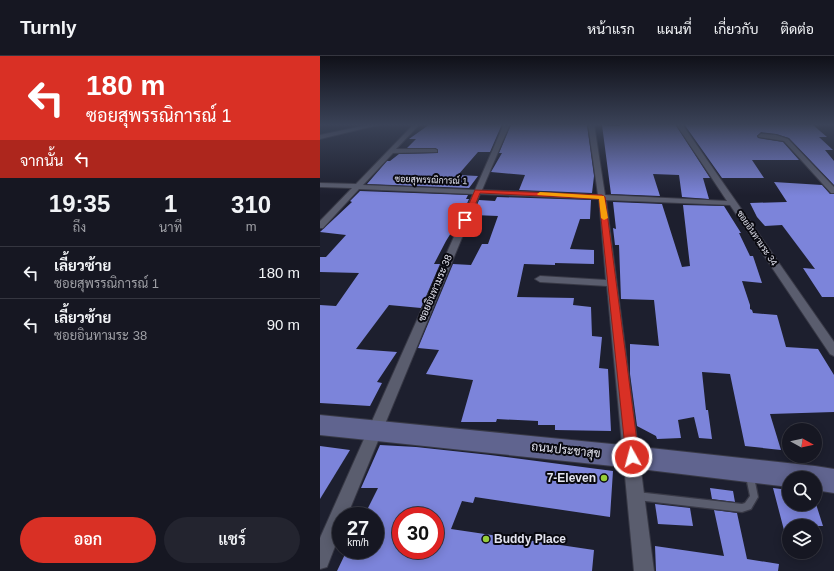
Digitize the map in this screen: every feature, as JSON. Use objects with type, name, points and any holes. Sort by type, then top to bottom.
[{"type":"street","points":[[320,226],[394,148]]},
{"type":"street","name":"ซอยอินทามระ 38","points":[[320,560],[496,148]]},
{"type":"street","points":[[595,148],[602,197],[644,571]]},
{"type":"street","name":"ซอยอินทามระ 34","points":[[696,148],[834,351]]},
{"type":"street","points":[[794,148],[834,191]]},
{"type":"street","points":[[391,151],[435,151]]},
{"type":"street","name":"ซอยสุพรรณิการณ์ 1","points":[[320,185],[733,202]]},
{"type":"street","points":[[540,279],[612,283]]},
{"type":"street","name":"ถนนประชาสุข","points":[[320,425],[782,474]]},
{"type":"street","name":"ถนนประชาสุข","points":[[822,479],[834,481]]},
{"type":"lane","points":[[636,496],[742,508],[748,506],[754,497],[749,470]]},
{"type":"building","points":[[435,148],[492,148],[490,152],[478,152],[458,175],[478,176],[469,188],[367,184],[387,161],[390,161],[399,154],[438,153],[438,150]]},
{"type":"building","points":[[501,148],[590,148],[594,176],[592,193],[519,190],[525,175],[491,172],[502,153],[499,153]]},
{"type":"building","points":[[605,148],[691,148],[710,178],[703,178],[709,199],[682,197],[679,175],[653,174],[660,196],[611,194]]},
{"type":"building","points":[[701,148],[788,148],[799,160],[752,160],[764,178],[722,178]]},
{"type":"building","points":[[799,148],[831,148],[833,150],[825,150],[834,161],[834,185]]},
{"type":"building","points":[[774,182],[822,185],[830,194],[834,194],[834,297],[822,297],[803,268],[815,269],[782,225],[765,226],[757,217],[750,203],[787,202]]},
{"type":"building","points":[[360,191],[468,195],[466,199],[469,199],[462,215],[434,264],[440,264],[421,308],[389,305],[356,349],[397,352],[377,382],[382,383],[370,406],[320,403],[320,305],[336,306],[359,273],[320,272],[320,257],[326,257],[346,235],[320,232],[352,202],[350,201]]},
{"type":"building","points":[[497,197],[591,200],[590,219],[580,219],[570,249],[594,250],[594,264],[524,264],[517,297],[574,298],[573,305],[591,307],[592,336],[602,337],[599,368],[608,369],[611,431],[555,430],[555,425],[538,425],[538,421],[497,419],[496,422],[461,422],[473,380],[426,374],[439,350],[418,348],[453,264],[471,265],[482,244],[488,244],[498,216],[473,215],[479,200],[495,201]]},
{"type":"building","points":[[613,202],[662,204],[682,267],[690,266],[683,205],[724,206],[741,233],[739,233],[750,256],[753,256],[762,283],[742,281],[750,309],[753,313],[777,315],[786,347],[818,349],[834,375],[834,412],[770,414],[781,450],[745,446],[730,374],[702,372],[706,410],[708,410],[712,439],[699,438],[694,417],[678,420],[681,438],[657,439],[656,436],[637,426],[630,374],[630,344],[659,346],[654,300],[621,299],[619,245],[615,245],[613,228],[616,229]]},
{"type":"building","points":[[380,445],[416,447],[490,455],[613,471],[610,517],[475,497],[473,503],[462,501],[451,529],[594,550],[592,571],[337,571],[343,559],[384,559],[384,507],[368,507],[378,488],[361,488]]},
{"type":"building","points":[[320,446],[350,450],[320,499]]},
{"type":"building","points":[[710,488],[733,491],[735,502],[712,499]]},
{"type":"building","points":[[773,488],[782,489],[782,511],[818,511],[821,519],[782,519],[782,522]]},
{"type":"building","points":[[655,504],[690,508],[693,526],[658,524]]},
{"type":"building","points":[[714,510],[737,513],[747,559],[779,564],[778,571],[656,571],[655,546],[724,556]]},
{"type":"slow traffic","points":[[540,194],[602,197],[604,218]]},
{"type":"place","name":"7-Eleven","points":[[604,478]]},
{"type":"place","name":"Buddy Place","points":[[486,539]]},
{"type":"route","points":[[465,220],[477,191],[602,197],[632,457]]}]
